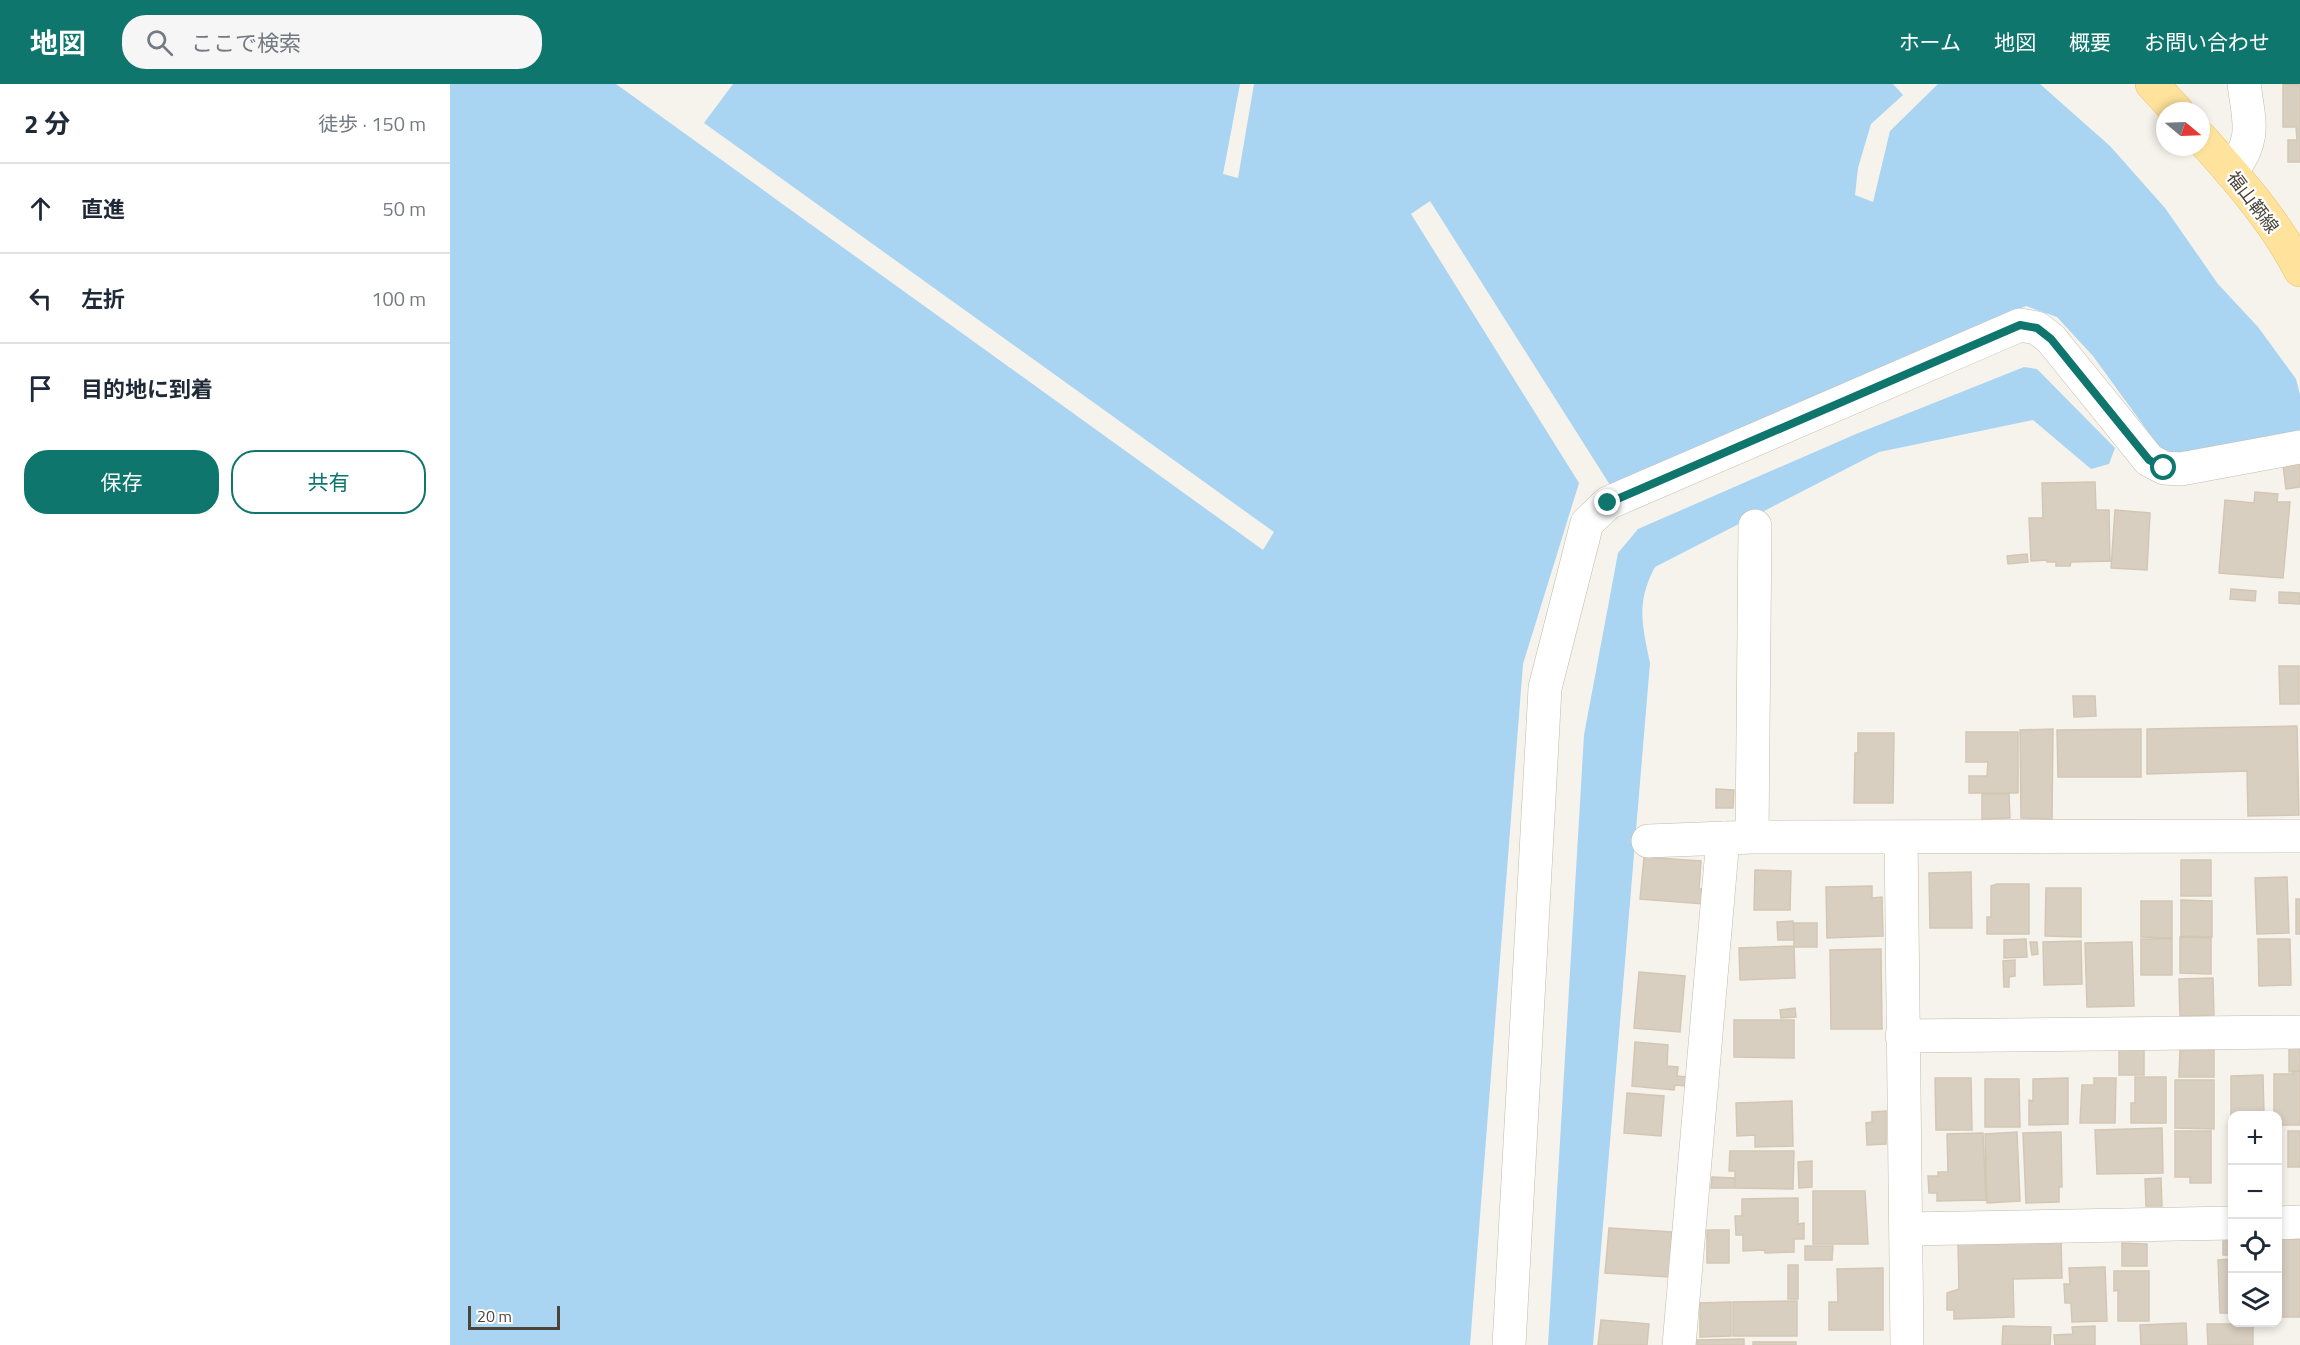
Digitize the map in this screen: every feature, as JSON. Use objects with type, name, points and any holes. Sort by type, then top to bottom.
[{"type":"main road","points":[[2152,84],[2169,102]]},
{"type":"main road","name":"福山鞆線","points":[[2210,148],[2231,172],[2290,250],[2300,270]]},
{"type":"street","points":[[2231,172],[2243,157],[2250,140],[2244,84]]},
{"type":"street","points":[[1509,1345],[1545,688],[1587,523],[1608,503],[2020,325],[2037,328],[2051,339],[2149,460],[2164,468],[2181,469],[2300,447]]},
{"type":"street","points":[[1679,1345],[1738,837],[1755,526]]},
{"type":"street","points":[[1648,841],[1738,837],[2300,836]]},
{"type":"street","points":[[1901,837],[1907,1345]]},
{"type":"street","points":[[1902,1036],[2300,1032]]},
{"type":"street","points":[[2282,1223],[2300,1222]]},
{"type":"street","points":[[1906,1229],[2228,1223]]},
{"type":"water","points":[[450,84],[616,84],[1263,550],[1274,532],[704,123],[733,84],[1240,84],[1223,174],[1238,178],[1254,84],[1893,84],[1903,95],[1871,124],[1858,168],[1855,195],[1873,202],[1890,131],[1938,84],[2040,84],[2110,146],[2165,208],[2218,284],[2258,327],[2296,379],[2300,395],[2300,430],[2165,455],[2093,356],[2057,317],[2026,306],[1610,485],[1430,201],[1411,214],[1579,483],[1523,664],[1470,1345],[450,1345]]},
{"type":"water","points":[[2024,367],[2037,369],[2115,448],[2109,464],[2091,469],[2033,420],[1879,452],[1655,567],[1645,591],[1642,614],[1650,663],[1593,1345],[1548,1345],[1584,735],[1618,553],[1638,529],[1856,434]]},
{"type":"building","points":[[2283,84],[2300,85],[2300,162],[2288,162],[2288,140],[2297,140],[2296,127],[2283,127]]},
{"type":"building","points":[[2300,463],[2300,487],[2286,489],[2283,465]]},
{"type":"building","points":[[2095,482],[2096,510],[2109,510],[2110,561],[2071,562],[2070,566],[2056,566],[2056,562],[2047,562],[2047,560],[2031,561],[2029,518],[2043,518],[2042,483]]},
{"type":"building","points":[[2255,492],[2278,494],[2277,502],[2290,502],[2283,578],[2219,573],[2225,500],[2254,503]]},
{"type":"building","points":[[2115,510],[2150,513],[2147,570],[2111,568]]},
{"type":"building","points":[[2027,554],[2028,562],[2008,564],[2007,556]]},
{"type":"building","points":[[2231,589],[2256,591],[2255,601],[2230,599]]},
{"type":"building","points":[[2279,592],[2300,593],[2300,604],[2279,603]]},
{"type":"building","points":[[2279,666],[2299,666],[2299,704],[2280,704]]},
{"type":"building","points":[[2073,696],[2095,696],[2096,716],[2074,717]]},
{"type":"building","points":[[2297,726],[2299,815],[2248,816],[2247,771],[2147,774],[2147,729]]},
{"type":"building","points":[[2053,729],[2052,819],[2021,818],[2020,730]]},
{"type":"building","points":[[2141,729],[2141,777],[2058,777],[2057,730]]},
{"type":"building","points":[[1966,732],[2018,732],[2018,793],[1969,793],[1969,776],[1987,776],[1988,762],[1966,762]]},
{"type":"building","points":[[1858,733],[1894,733],[1893,803],[1854,803],[1855,753],[1858,753]]},
{"type":"building","points":[[1716,789],[1734,790],[1733,808],[1716,808]]},
{"type":"building","points":[[1982,794],[2009,794],[2010,818],[1982,819]]},
{"type":"building","points":[[1644,857],[1701,861],[1699,889],[1706,889],[1704,904],[1640,899]]},
{"type":"building","points":[[2181,860],[2211,860],[2211,896],[2181,896]]},
{"type":"building","points":[[1755,870],[1791,871],[1790,910],[1754,910]]},
{"type":"building","points":[[1971,872],[1972,928],[1930,928],[1929,873]]},
{"type":"building","points":[[2287,877],[2289,933],[2257,934],[2255,878]]},
{"type":"building","points":[[2029,884],[2029,934],[1987,934],[1987,917],[1991,917],[1991,886]]},
{"type":"building","points":[[1872,886],[1872,898],[1882,897],[1883,936],[1827,938],[1826,887]]},
{"type":"building","points":[[2046,888],[2081,888],[2081,937],[2045,936]]},
{"type":"building","points":[[2296,899],[2300,899],[2300,934],[2296,934]]},
{"type":"building","points":[[2181,900],[2212,901],[2212,937],[2181,936]]},
{"type":"building","points":[[2141,901],[2172,901],[2172,938],[2141,937]]},
{"type":"building","points":[[1793,921],[1794,940],[1778,940],[1777,922]]},
{"type":"building","points":[[1794,923],[1817,923],[1817,947],[1794,947]]},
{"type":"building","points":[[2180,937],[2211,938],[2211,974],[2180,973]]},
{"type":"building","points":[[2026,939],[2027,957],[2004,958],[2004,940]]},
{"type":"building","points":[[2141,939],[2172,939],[2172,975],[2141,975]]},
{"type":"building","points":[[2258,939],[2290,939],[2291,985],[2259,986]]},
{"type":"building","points":[[2081,941],[2082,984],[2044,985],[2043,942]]},
{"type":"building","points":[[2030,942],[2037,942],[2038,954],[2032,955]]},
{"type":"building","points":[[2132,942],[2134,1006],[2087,1007],[2085,943]]},
{"type":"building","points":[[1794,946],[1795,978],[1740,980],[1739,948]]},
{"type":"building","points":[[1881,949],[1882,1029],[1831,1029],[1830,950]]},
{"type":"building","points":[[2015,960],[2015,976],[2009,977],[2009,987],[2004,987],[2003,961]]},
{"type":"building","points":[[1639,972],[1685,976],[1680,1032],[1634,1028]]},
{"type":"building","points":[[2213,978],[2214,1015],[2180,1016],[2179,979]]},
{"type":"building","points":[[1795,1008],[1796,1017],[1781,1018],[1780,1010]]},
{"type":"building","points":[[1734,1020],[1794,1020],[1794,1058],[1734,1057]]},
{"type":"building","points":[[1635,1042],[1668,1045],[1667,1066],[1678,1067],[1677,1076],[1687,1077],[1687,1086],[1675,1085],[1674,1090],[1632,1086]]},
{"type":"building","points":[[2289,1048],[2300,1048],[2300,1071],[2289,1072]]},
{"type":"building","points":[[2144,1049],[2144,1075],[2119,1075],[2119,1050]]},
{"type":"building","points":[[2180,1050],[2214,1050],[2214,1077],[2179,1077]]},
{"type":"building","points":[[2292,1071],[2300,1071],[2300,1125],[2282,1125],[2282,1111],[2274,1111],[2274,1074],[2293,1074]]},
{"type":"building","points":[[2263,1075],[2264,1111],[2231,1111],[2231,1076]]},
{"type":"building","points":[[2135,1077],[2166,1077],[2166,1123],[2131,1123],[2131,1103],[2135,1103]]},
{"type":"building","points":[[1935,1078],[1971,1078],[1972,1130],[1936,1130]]},
{"type":"building","points":[[2068,1078],[2068,1124],[2029,1125],[2029,1100],[2033,1101],[2033,1079]]},
{"type":"building","points":[[2094,1078],[2116,1078],[2115,1123],[2080,1123],[2082,1085],[2094,1085]]},
{"type":"building","points":[[1985,1079],[2019,1079],[2020,1127],[1985,1127]]},
{"type":"building","points":[[2175,1080],[2214,1080],[2214,1129],[2175,1128]]},
{"type":"building","points":[[1627,1093],[1664,1096],[1661,1136],[1624,1133]]},
{"type":"building","points":[[1792,1101],[1793,1146],[1755,1147],[1755,1135],[1737,1136],[1736,1103]]},
{"type":"building","points":[[1886,1111],[1886,1144],[1867,1145],[1866,1123],[1872,1122],[1872,1112]]},
{"type":"building","points":[[2162,1128],[2163,1173],[2097,1174],[2095,1130]]},
{"type":"building","points":[[2175,1131],[2211,1131],[2211,1183],[2190,1183],[2190,1177],[2175,1177]]},
{"type":"building","points":[[2288,1131],[2300,1131],[2300,1167],[2288,1167]]},
{"type":"building","points":[[2017,1132],[2020,1201],[1987,1203],[1985,1134]]},
{"type":"building","points":[[2061,1132],[2062,1187],[2059,1187],[2059,1202],[2026,1203],[2023,1133]]},
{"type":"building","points":[[1983,1133],[1986,1200],[1937,1201],[1937,1193],[1929,1193],[1928,1176],[1938,1176],[1938,1172],[1948,1172],[1947,1134]]},
{"type":"building","points":[[1730,1151],[1794,1151],[1793,1189],[1735,1188],[1735,1171],[1729,1171]]},
{"type":"building","points":[[1812,1161],[1812,1187],[1799,1188],[1798,1162]]},
{"type":"building","points":[[1712,1177],[1735,1178],[1735,1188],[1711,1188]]},
{"type":"building","points":[[2161,1178],[2162,1206],[2146,1206],[2145,1179]]},
{"type":"building","points":[[1813,1191],[1865,1191],[1868,1244],[1813,1244]]},
{"type":"building","points":[[1798,1198],[1798,1224],[1804,1223],[1804,1239],[1794,1239],[1794,1252],[1743,1251],[1743,1235],[1736,1235],[1735,1216],[1742,1216],[1742,1199]]},
{"type":"building","points":[[1609,1228],[1672,1232],[1669,1277],[1605,1273]]},
{"type":"building","points":[[1707,1230],[1729,1230],[1729,1263],[1707,1263]]},
{"type":"building","points":[[2282,1239],[2300,1239],[2300,1317],[2282,1317]]},
{"type":"building","points":[[2223,1241],[2228,1241],[2228,1255],[2223,1255]]},
{"type":"building","points":[[2061,1242],[2062,1278],[2013,1279],[2014,1317],[1954,1319],[1954,1310],[1947,1310],[1947,1293],[1959,1289],[1958,1243]]},
{"type":"building","points":[[2122,1243],[2147,1244],[2147,1266],[2122,1266]]},
{"type":"building","points":[[1805,1246],[1833,1246],[1832,1260],[1805,1260]]},
{"type":"building","points":[[2228,1259],[2228,1313],[2220,1313],[2218,1260]]},
{"type":"building","points":[[1788,1265],[1798,1265],[1798,1299],[1788,1299]]},
{"type":"building","points":[[2105,1267],[2107,1321],[2072,1322],[2071,1303],[2065,1303],[2064,1284],[2070,1284],[2069,1268]]},
{"type":"building","points":[[1883,1268],[1883,1330],[1829,1330],[1829,1302],[1838,1302],[1837,1269]]},
{"type":"building","points":[[2114,1271],[2149,1271],[2149,1321],[2118,1321],[2118,1290],[2114,1291]]},
{"type":"building","points":[[1797,1301],[1797,1336],[1733,1336],[1733,1302]]},
{"type":"building","points":[[1731,1302],[1731,1336],[1700,1337],[1700,1303]]},
{"type":"building","points":[[1601,1320],[1649,1324],[1647,1345],[1598,1345]]},
{"type":"building","points":[[2186,1323],[2187,1345],[2141,1345],[2140,1325]]},
{"type":"building","points":[[2207,1324],[2253,1327],[2253,1345],[2208,1345]]},
{"type":"building","points":[[2003,1326],[2051,1327],[2050,1345],[2002,1345]]},
{"type":"building","points":[[2095,1326],[2095,1345],[2055,1345],[2054,1335],[2073,1334],[2072,1327]]},
{"type":"building","points":[[1744,1339],[1744,1345],[1697,1345],[1697,1340]]},
{"type":"building","points":[[1753,1342],[1796,1342],[1796,1345],[1753,1345]]},
{"type":"route","points":[[1608,503],[2020,325],[2037,328],[2051,339],[2149,460],[2164,468]]}]
